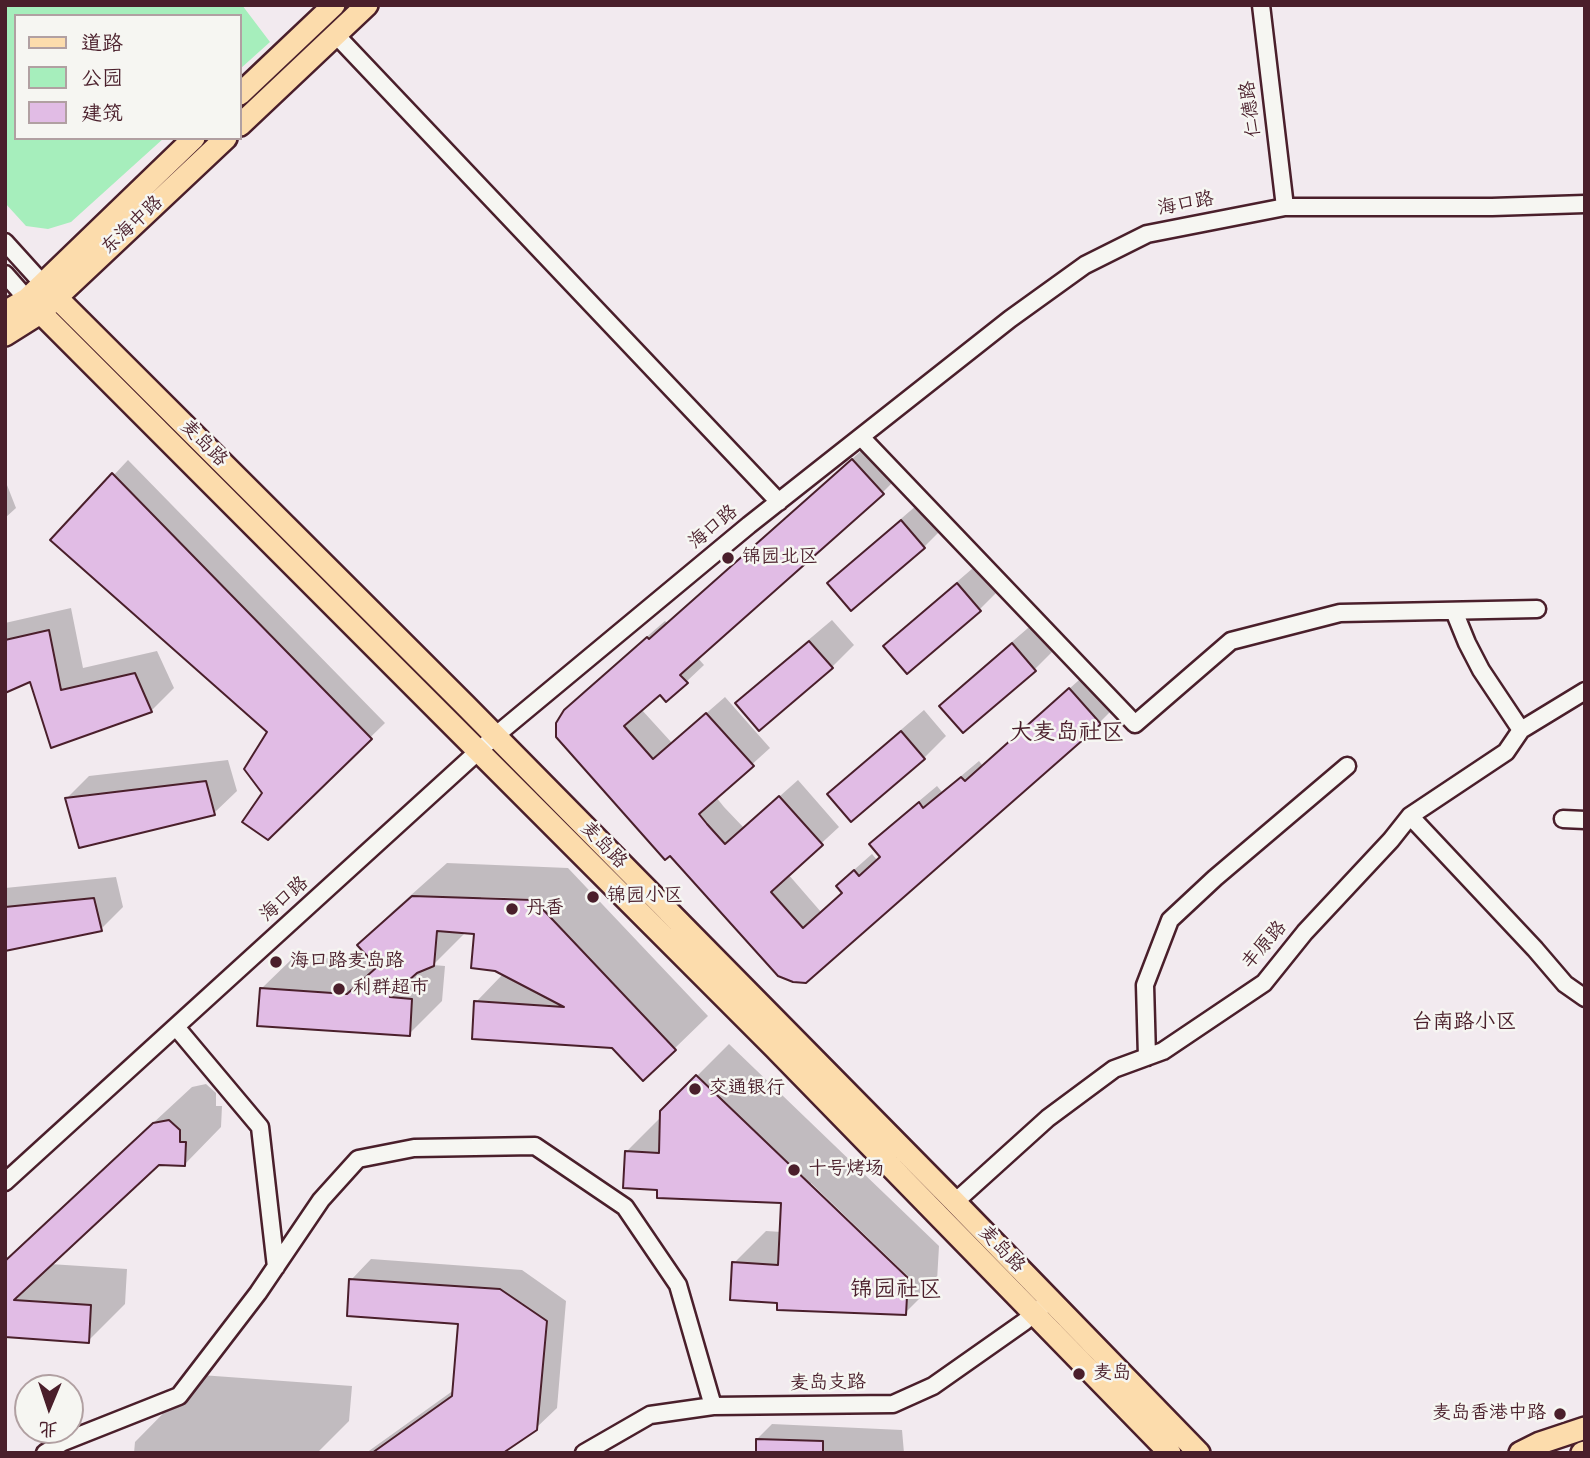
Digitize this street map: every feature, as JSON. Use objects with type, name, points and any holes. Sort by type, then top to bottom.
[{"type":"main road","points":[[242,92],[334,5]]},
{"type":"main road","points":[[242,123],[367,5]]},
{"type":"main road","name":"东海中路","points":[[50,291],[192,140]]},
{"type":"main road","name":"东海中路","points":[[34,306],[224,140]]},
{"type":"main road","name":"麦岛路","points":[[50,291],[955,1202],[1042,1307],[1170,1453]]},
{"type":"main road","points":[[5,312],[34,306]]},
{"type":"main road","points":[[5,335],[34,306]]},
{"type":"main road","name":"麦岛路","points":[[34,306],[774,1048],[1042,1307],[1199,1453]]},
{"type":"main road","points":[[1520,1453],[1540,1443],[1585,1428]]},
{"type":"street","name":"仁德路","points":[[1261,5],[1285,207]]},
{"type":"street","points":[[335,35],[779,502]]},
{"type":"street","name":"海口路","points":[[5,1182],[495,736],[779,502],[1010,319],[1085,265],[1147,234],[1285,207],[1585,204]]},
{"type":"street","name":"麦岛路","points":[[5,242],[50,291]]},
{"type":"street","name":"麦岛路","points":[[5,274],[34,306]]},
{"type":"street","points":[[861,437],[1136,724],[1231,641],[1340,613],[1537,609]]},
{"type":"street","points":[[1454,611],[1481,670],[1521,730]]},
{"type":"street","name":"丰原路","points":[[955,1202],[1059,1110],[1114,1069],[1163,1051],[1264,983],[1305,932],[1391,841],[1410,816],[1506,752],[1521,730],[1585,691]]},
{"type":"street","points":[[1147,1057],[1145,985],[1170,920],[1214,878],[1348,766]]},
{"type":"street","points":[[1410,816],[1565,984],[1585,998]]},
{"type":"street","points":[[1563,819],[1585,820]]},
{"type":"street","points":[[176,1027],[260,1127],[276,1267]]},
{"type":"street","points":[[45,1453],[63,1442],[178,1396],[258,1293],[321,1200],[358,1159],[414,1148],[535,1146],[625,1208],[678,1285],[713,1406]]},
{"type":"street","name":"麦岛支路","points":[[584,1453],[650,1415],[713,1406],[893,1404],[933,1386],[1042,1307]]},
{"type":"green space","points":[[5,5],[242,5],[270,42],[242,67],[242,14],[14,14],[14,140],[162,140],[71,222],[48,229],[26,226],[5,203]]},
{"type":"building","points":[[852,459],[884,494],[680,675],[688,683],[666,702],[660,695],[624,726],[653,759],[706,713],[754,766],[699,814],[725,844],[779,796],[823,845],[771,892],[803,928],[842,893],[836,886],[854,870],[859,876],[880,857],[869,844],[919,802],[923,808],[961,777],[965,781],[1069,688],[1101,724],[806,983],[793,982],[778,976],[670,856],[665,860],[556,737],[556,723],[564,710],[647,637],[649,639]]},
{"type":"building","points":[[112,473],[372,739],[268,840],[242,822],[262,793],[244,769],[267,732],[50,540]]},
{"type":"building","points":[[901,520],[925,548],[851,611],[827,583]]},
{"type":"building","points":[[957,583],[981,611],[907,674],[883,646]]},
{"type":"building","points":[[49,630],[61,690],[135,673],[152,712],[51,748],[30,682],[5,693],[5,640]]},
{"type":"building","points":[[809,641],[833,668],[759,731],[735,703]]},
{"type":"building","points":[[1012,643],[1036,671],[963,733],[939,706]]},
{"type":"building","points":[[901,731],[925,759],[851,822],[827,794]]},
{"type":"building","points":[[206,781],[215,815],[79,848],[65,798]]},
{"type":"building","points":[[412,896],[534,900],[676,1050],[643,1081],[612,1048],[472,1039],[474,1001],[564,1007],[495,971],[471,968],[474,934],[437,931],[434,966],[417,973],[390,997],[412,999],[410,1036],[257,1026],[260,988],[347,994],[377,967],[357,945]]},
{"type":"building","points":[[94,898],[102,931],[5,951],[5,907]]},
{"type":"building","points":[[696,1075],[908,1278],[906,1315],[777,1310],[777,1303],[730,1300],[732,1262],[778,1265],[781,1203],[657,1198],[657,1190],[623,1188],[625,1151],[659,1153],[660,1111]]},
{"type":"building","points":[[169,1120],[180,1130],[180,1142],[186,1142],[185,1166],[159,1165],[14,1300],[91,1305],[89,1343],[5,1337],[5,1261],[153,1123]]},
{"type":"building","points":[[349,1279],[500,1289],[547,1321],[537,1430],[503,1453],[372,1453],[452,1396],[458,1324],[347,1316]]},
{"type":"building","points":[[756,1439],[823,1441],[823,1453],[756,1453]]},
{"type":"place","name":"锦园北区","points":[[728,558]]},
{"type":"place","name":"锦园小区","points":[[593,897]]},
{"type":"place","name":"丹香","points":[[512,909]]},
{"type":"place","name":"海口路麦岛路","points":[[276,962]]},
{"type":"place","name":"利群超市","points":[[339,989]]},
{"type":"place","name":"交通银行","points":[[695,1089]]},
{"type":"place","name":"十号烤场","points":[[794,1170]]},
{"type":"place","name":"麦岛","points":[[1079,1374]]},
{"type":"place","name":"麦岛香港中路","points":[[1560,1414]]},
{"type":"district","name":"大麦岛社区","points":[[1067,734]]},
{"type":"district","name":"台南路小区","points":[[1464,1024]]},
{"type":"district","name":"锦园社区","points":[[896,1291]]}]
